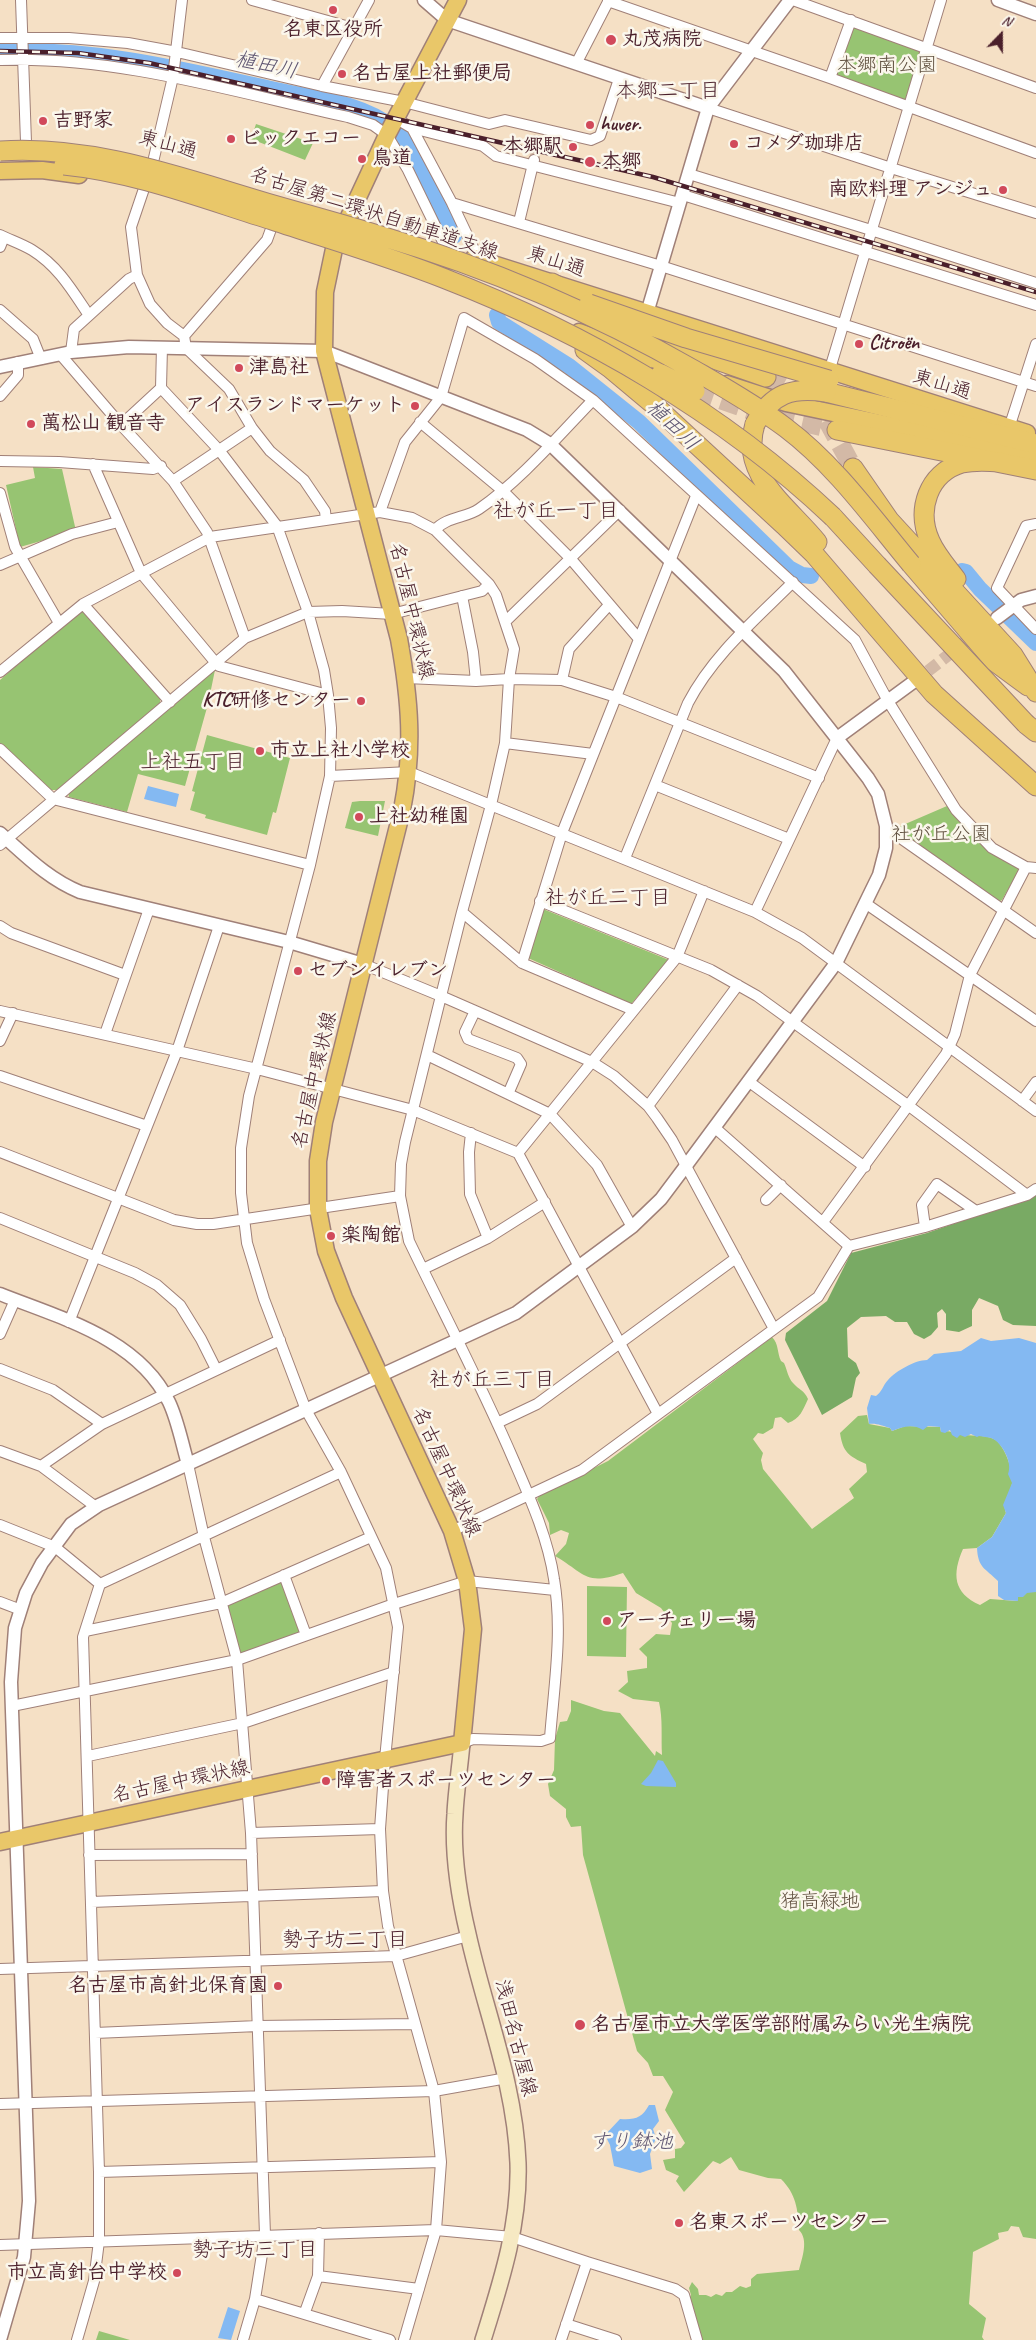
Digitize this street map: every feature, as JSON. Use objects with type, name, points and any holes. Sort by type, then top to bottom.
[{"type":"highway","name":"名古屋第二環状自動車道支線","points":[[0,151],[68,152],[118,160],[415,246],[516,284],[585,314],[657,350],[744,399],[786,428],[824,462],[994,661],[1036,692]]},
{"type":"highway","name":"名古屋第二環状自動車道支線","points":[[0,164],[48,163],[106,171],[269,224],[442,277],[506,304],[573,336],[664,388],[729,432],[774,466],[833,517],[1033,730]]},
{"type":"highway","points":[[269,224],[389,251],[488,286],[566,321],[695,391]]},
{"type":"highway","points":[[415,246],[518,278],[686,338],[828,381],[951,422],[1036,444]]},
{"type":"highway","points":[[552,283],[628,324],[668,343],[766,377]]},
{"type":"highway","points":[[497,299],[581,347],[610,368],[762,505],[814,554],[934,694],[1036,786]]},
{"type":"highway","points":[[639,355],[643,374],[650,386],[709,442],[762,505]]},
{"type":"highway","points":[[828,381],[782,395],[767,406],[755,424],[751,452],[758,472],[772,492],[822,548],[873,621]]},
{"type":"highway","points":[[837,430],[1036,470]]},
{"type":"highway","points":[[1000,462],[970,462],[946,470],[935,481],[927,495],[924,517],[930,542],[936,552],[1001,643]]},
{"type":"highway","points":[[854,468],[889,520],[1013,656],[1036,692]]},
{"type":"main road","name":"名古屋中環状線","points":[[0,1842],[462,1743],[473,1629],[467,1581],[452,1531],[338,1283],[326,1251],[318,1209],[318,1160],[363,964],[402,810],[409,772],[410,720],[406,678],[373,512],[324,352],[325,292],[334,249],[391,127],[458,0]]},
{"type":"main road","name":"東山通","points":[[0,143],[26,142],[77,145],[153,162],[447,250],[647,313],[828,381],[1036,436]]},
{"type":"main road","points":[[0,171],[42,170],[75,174],[144,189],[269,224],[334,249],[497,299],[639,355],[786,403],[984,445],[1036,458]]},
{"type":"main road","name":"浅田名古屋線","points":[[462,1743],[455,1816],[456,1861],[468,1936],[507,2078],[518,2162],[518,2191],[512,2237],[504,2273],[483,2340]]},
{"type":"street","points":[[22,0],[26,142]]},
{"type":"street","points":[[182,0],[175,66],[153,162],[132,226],[136,275],[150,304],[228,390],[252,428],[270,450],[304,480],[324,511],[326,520]]},
{"type":"street","points":[[252,0],[353,28]]},
{"type":"street","points":[[322,86],[369,0]]},
{"type":"street","points":[[424,0],[447,20],[890,168],[1036,212]]},
{"type":"street","points":[[576,64],[608,0],[1036,153]]},
{"type":"street","points":[[647,313],[708,108],[792,0],[1036,88]]},
{"type":"street","points":[[828,381],[871,230],[942,0]]},
{"type":"street","points":[[998,0],[1036,14]]},
{"type":"street","points":[[830,78],[851,20]]},
{"type":"street","points":[[0,38],[23,49],[99,64],[175,66],[322,86],[404,102],[489,124],[506,120],[540,131],[591,140],[600,136],[619,79]]},
{"type":"street","points":[[0,60],[23,49],[69,38],[128,44],[175,66],[311,108],[373,124],[412,128],[483,146],[496,156],[533,163],[682,199],[865,252],[1036,305]]},
{"type":"street","points":[[391,127],[408,170],[447,250]]},
{"type":"street","points":[[412,128],[452,203],[479,260]]},
{"type":"street","points":[[519,222],[533,163]]},
{"type":"street","points":[[689,174],[1036,283]]},
{"type":"street","points":[[452,203],[661,266],[1036,386]]},
{"type":"street","points":[[185,342],[267,240],[269,224]]},
{"type":"street","points":[[0,247],[2,236],[31,249],[46,259],[60,273],[88,314]]},
{"type":"street","points":[[66,353],[74,329],[88,314],[136,275]]},
{"type":"street","points":[[0,310],[33,339],[41,359]]},
{"type":"street","points":[[373,512],[405,442],[441,397],[464,318],[535,359],[593,400],[696,496],[794,582],[855,640],[888,701],[956,810],[992,848],[1031,868],[1003,909],[970,975],[950,1047],[909,1106],[822,1222]]},
{"type":"street","points":[[0,368],[18,362],[66,353],[129,347],[162,347],[185,342],[324,352],[527,430],[550,444],[784,671],[868,778],[878,794],[886,833],[883,864],[836,963],[685,1167],[661,1198],[632,1227],[516,1313],[96,1507],[71,1524],[54,1546],[26,1592],[15,1628],[6,1706],[16,1839],[22,1968],[29,2201],[24,2258],[0,2340]]},
{"type":"street","points":[[1009,428],[1036,344]]},
{"type":"street","points":[[162,347],[161,388],[219,450],[278,526],[308,612],[324,670],[328,695],[331,728],[330,776],[310,866],[249,1096],[241,1148],[240,1170],[244,1219],[251,1256],[280,1340],[306,1410],[341,1472],[386,1568],[394,1604],[398,1637],[385,1759],[380,1829],[383,1891],[388,1926],[434,2091],[441,2162],[436,2230],[404,2340]]},
{"type":"street","points":[[66,353],[120,425],[174,481],[210,537],[245,638]]},
{"type":"street","points":[[0,396],[18,374],[18,362]]},
{"type":"street","points":[[120,425],[161,388]]},
{"type":"street","points":[[435,530],[440,524],[478,510],[503,491],[593,400]]},
{"type":"street","points":[[420,422],[503,491],[570,558],[639,640]]},
{"type":"street","points":[[174,481],[252,428]]},
{"type":"street","points":[[0,461],[94,464],[153,469],[161,466]]},
{"type":"street","points":[[94,464],[141,574],[219,666],[328,695]]},
{"type":"street","points":[[0,493],[15,547],[59,623]]},
{"type":"street","points":[[522,963],[562,833],[696,496]]},
{"type":"street","points":[[506,621],[620,510]]},
{"type":"street","points":[[0,672],[83,604],[210,537],[373,512],[412,518],[435,530],[489,584],[506,621],[514,649],[509,679],[505,743],[413,1110],[404,1149],[400,1196],[409,1241],[458,1339],[529,1495],[552,1568],[558,1648],[550,1738],[541,1741],[473,1739],[462,1743]]},
{"type":"street","points":[[0,564],[72,534],[118,522]]},
{"type":"street","points":[[1036,524],[1026,526],[997,588],[1010,608],[1036,629]]},
{"type":"street","points":[[625,858],[680,722],[699,682],[743,632],[794,582]]},
{"type":"street","points":[[489,584],[482,590],[392,614],[342,611],[308,612],[245,638],[53,799],[2,838],[44,872],[66,886],[96,896],[289,942],[363,964],[475,1010],[592,1062],[614,1076],[648,1106],[672,1140],[774,1329]]},
{"type":"street","points":[[462,596],[473,652],[476,681]]},
{"type":"street","points":[[997,618],[1021,600],[1036,596]]},
{"type":"street","points":[[83,604],[170,702]]},
{"type":"street","points":[[562,680],[569,649],[609,605]]},
{"type":"street","points":[[406,678],[476,681],[509,679],[562,680],[616,697],[819,778]]},
{"type":"street","points":[[755,912],[837,738],[912,683]]},
{"type":"street","points":[[505,743],[593,754]]},
{"type":"street","points":[[0,749],[53,799],[310,866]]},
{"type":"street","points":[[330,776],[409,772],[755,912],[802,938],[1036,1111]]},
{"type":"street","points":[[655,785],[789,839]]},
{"type":"street","points":[[886,833],[899,837],[1036,933]]},
{"type":"street","points":[[518,1153],[677,957],[704,891]]},
{"type":"street","points":[[540,901],[711,970],[738,985],[793,1021],[1027,1194]]},
{"type":"street","points":[[865,903],[1036,1020]]},
{"type":"street","points":[[105,1034],[149,909]]},
{"type":"street","points":[[462,912],[522,963],[633,1010]]},
{"type":"street","points":[[0,926],[11,933],[125,976]]},
{"type":"street","points":[[69,1322],[177,1051],[219,926]]},
{"type":"street","points":[[648,1106],[738,985]]},
{"type":"street","points":[[475,1010],[465,1032],[468,1038],[516,1058],[521,1064],[508,1094]]},
{"type":"street","points":[[0,1011],[13,1012],[257,1069],[413,1110],[518,1153],[658,1414]]},
{"type":"street","points":[[0,1041],[13,1012]]},
{"type":"street","points":[[427,1056],[550,1114],[597,1165],[632,1227]]},
{"type":"street","points":[[0,1076],[147,1126]]},
{"type":"street","points":[[748,1081],[864,1167]]},
{"type":"street","points":[[1022,1101],[1036,1082]]},
{"type":"street","points":[[714,1127],[849,1246]]},
{"type":"street","points":[[471,1133],[469,1152],[470,1194],[488,1238]]},
{"type":"street","points":[[0,1152],[174,1220],[197,1224],[318,1209],[400,1196]]},
{"type":"street","points":[[925,1227],[922,1205],[937,1184],[976,1211]]},
{"type":"street","points":[[766,1200],[781,1185]]},
{"type":"street","points":[[452,1531],[582,1470],[818,1297],[849,1246],[925,1227],[1027,1194],[1036,1189]]},
{"type":"street","points":[[423,1269],[488,1238],[545,1202]]},
{"type":"street","points":[[0,1218],[136,1273],[157,1285],[174,1300],[201,1339],[216,1369]]},
{"type":"street","points":[[497,1423],[537,1404],[736,1258]]},
{"type":"street","points":[[0,1294],[87,1328],[133,1356],[157,1382],[169,1403],[188,1464],[204,1537],[237,1660],[251,1833],[265,2236],[255,2299],[243,2340]]},
{"type":"street","points":[[0,1334],[15,1300]]},
{"type":"street","points":[[41,1466],[102,1424],[280,1340]]},
{"type":"street","points":[[0,1369],[53,1390],[102,1424]]},
{"type":"street","points":[[0,1450],[41,1466],[96,1507]]},
{"type":"street","points":[[77,2340],[94,2281],[99,2241],[100,2172],[96,2102],[94,1965],[87,1824],[88,1756],[83,1637],[100,1584],[341,1472]]},
{"type":"street","points":[[0,1525],[54,1546],[100,1584]]},
{"type":"street","points":[[85,1631],[221,1603],[371,1537]]},
{"type":"street","points":[[284,1575],[306,1635]]},
{"type":"street","points":[[6,1706],[237,1660],[394,1604],[467,1581],[555,1590]]},
{"type":"street","points":[[0,1602],[21,1610]]},
{"type":"street","points":[[88,1756],[243,1723],[394,1672]]},
{"type":"street","points":[[251,1833],[380,1829]]},
{"type":"street","points":[[89,1855],[252,1854]]},
{"type":"street","points":[[91,1902],[383,1891]]},
{"type":"street","points":[[0,1969],[396,1956],[468,1936]]},
{"type":"street","points":[[95,2033],[258,2026],[415,2024]]},
{"type":"street","points":[[0,2104],[261,2098],[434,2091],[507,2078]]},
{"type":"street","points":[[100,2172],[441,2162]]},
{"type":"street","points":[[0,2245],[436,2230],[512,2237],[675,2289],[684,2295],[697,2340]]},
{"type":"street","points":[[305,2312],[318,2276],[319,2233]]},
{"type":"street","points":[[561,2340],[587,2262]]},
{"type":"street","points":[[318,2276],[419,2289]]},
{"type":"street","points":[[255,2299],[305,2312],[390,2340]]},
{"type":"street","points":[[566,2324],[616,2340]]},
{"type":"green space","name":"本郷南公園","points":[[853,24],[925,49],[909,103],[833,77]]},
{"type":"green space","points":[[256,124],[313,143],[305,160],[251,139]]},
{"type":"green space","points":[[33,467],[62,469],[76,531],[20,547],[6,485],[35,478]]},
{"type":"green space","points":[[79,611],[85,612],[160,698],[160,703],[58,790],[51,790],[0,743],[0,680]]},
{"type":"green space","points":[[215,670],[208,704],[185,786],[138,774],[127,812],[69,797],[68,792]]},
{"type":"green space","points":[[207,735],[290,758],[276,813],[273,812],[267,835],[205,818],[206,815],[190,810],[195,792],[192,791]]},
{"type":"green space","points":[[385,801],[378,836],[345,828],[352,802]]},
{"type":"green space","name":"社が丘公園","points":[[947,806],[986,847],[1017,866],[1019,870],[1002,900],[998,902],[896,832],[896,828]]},
{"type":"green space","points":[[543,909],[669,960],[631,1004],[528,958]]},
{"type":"green space","points":[[1036,1195],[1036,1326],[1013,1325],[1003,1320],[998,1306],[979,1298],[972,1310],[972,1326],[959,1332],[946,1330],[946,1314],[942,1309],[937,1313],[938,1327],[931,1335],[924,1339],[914,1334],[907,1322],[895,1322],[886,1316],[861,1317],[847,1328],[848,1357],[856,1363],[860,1373],[856,1378],[852,1397],[822,1415],[785,1340],[786,1333],[827,1301],[851,1253],[927,1233]]},
{"type":"green space","name":"猪高緑地","points":[[772,1337],[790,1379],[808,1399],[801,1414],[795,1419],[788,1423],[781,1417],[775,1418],[773,1428],[763,1434],[758,1433],[753,1439],[763,1453],[761,1460],[763,1469],[812,1529],[854,1498],[849,1489],[867,1472],[866,1464],[855,1459],[845,1449],[840,1433],[858,1416],[867,1415],[869,1424],[890,1428],[892,1431],[905,1426],[940,1427],[941,1432],[949,1431],[964,1435],[990,1437],[1002,1447],[1012,1473],[1012,1484],[1005,1505],[1006,1513],[992,1537],[977,1548],[963,1549],[959,1558],[956,1575],[957,1582],[964,1595],[980,1605],[990,1599],[1017,1601],[1018,1597],[1027,1592],[1036,1592],[1036,2239],[1023,2237],[1019,2227],[1011,2226],[1008,2231],[998,2233],[999,2239],[973,2252],[969,2304],[986,2318],[982,2337],[984,2340],[701,2340],[688,2301],[691,2295],[689,2288],[692,2282],[698,2289],[699,2295],[711,2297],[716,2294],[722,2296],[726,2292],[732,2292],[740,2286],[746,2288],[751,2286],[751,2279],[757,2274],[799,2270],[803,2255],[804,2239],[799,2230],[795,2202],[790,2190],[781,2179],[768,2178],[739,2170],[731,2157],[720,2164],[713,2161],[684,2192],[676,2181],[679,2176],[666,2170],[663,2160],[675,2158],[675,2149],[681,2148],[685,2143],[665,2110],[673,2092],[663,2076],[653,2076],[648,2063],[637,2051],[583,1855],[581,1826],[571,1827],[566,1817],[566,1809],[550,1796],[548,1784],[554,1770],[555,1739],[560,1722],[567,1721],[571,1711],[571,1700],[604,1711],[620,1713],[655,1756],[656,1751],[662,1755],[659,1702],[633,1699],[618,1691],[628,1682],[627,1671],[647,1668],[647,1657],[639,1649],[656,1634],[670,1635],[672,1623],[661,1608],[636,1593],[623,1573],[610,1577],[593,1578],[580,1573],[555,1556],[566,1544],[569,1533],[561,1530],[550,1535],[549,1523],[537,1499],[540,1495],[608,1461]]},
{"type":"green space","points":[[282,1582],[300,1632],[241,1654],[227,1604]]},
{"type":"green space","name":"アーチェリー場","points":[[587,1586],[627,1587],[626,1657],[587,1656]]},
{"type":"green space","points":[[99,2331],[130,2340],[96,2340]]},
{"type":"water","points":[[148,786],[179,794],[176,807],[144,799]]},
{"type":"water","points":[[981,1338],[991,1341],[1019,1338],[1036,1343],[1036,1592],[1018,1597],[1018,1601],[1004,1600],[998,1596],[998,1581],[981,1564],[977,1548],[992,1537],[1006,1513],[1003,1505],[1012,1483],[1008,1474],[1008,1459],[1003,1448],[991,1438],[977,1437],[971,1434],[965,1437],[960,1435],[957,1438],[952,1435],[950,1430],[945,1433],[941,1432],[940,1427],[928,1426],[923,1430],[907,1426],[892,1431],[890,1428],[877,1424],[869,1424],[867,1408],[871,1395],[876,1396],[886,1382],[896,1373],[911,1364],[927,1360],[934,1354],[961,1351]]},
{"type":"water","points":[[658,1760],[663,1761],[676,1783],[676,1787],[646,1786],[641,1784],[651,1773]]},
{"type":"water","name":"すり鉢池","points":[[649,2105],[655,2105],[659,2121],[653,2129],[656,2138],[650,2154],[652,2169],[640,2173],[614,2166],[610,2145],[605,2135],[620,2119],[638,2117],[644,2113]]},
{"type":"water","points":[[228,2307],[240,2311],[231,2340],[218,2338]]},
{"type":"waterway","name":"植田川","points":[[0,52],[70,53],[139,62],[322,99],[367,112],[393,128],[410,149],[419,163],[454,236]]},
{"type":"waterway","name":"植田川","points":[[497,315],[499,322],[569,366],[639,422],[789,568],[802,575],[811,576]]},
{"type":"waterway","name":"植田川","points":[[962,571],[966,572],[980,589],[1036,643]]},
{"type":"tunnel","points":[[534,160],[539,134]]},
{"type":"tunnel","points":[[766,377],[804,397]]},
{"type":"tunnel","points":[[695,391],[753,411],[837,430]]},
{"type":"tunnel","points":[[827,420],[853,468]]},
{"type":"tunnel","points":[[914,682],[979,631]]},
{"type":"railway","points":[[0,51],[78,53],[149,63],[653,177],[1036,292]]},
{"type":"place","name":"名東区役所","points":[[333,10]]},
{"type":"place","name":"丸茂病院","points":[[611,40]]},
{"type":"place","name":"名古屋上社郵便局","points":[[342,74]]},
{"type":"place","name":"吉野家","points":[[43,121]]},
{"type":"place","name":"huver.","points":[[590,125]]},
{"type":"place","name":"ビックエコー","points":[[231,139]]},
{"type":"place","name":"コメダ珈琲店","points":[[734,144]]},
{"type":"place","name":"本郷駅","points":[[573,147]]},
{"type":"place","name":"鳥道","points":[[362,159]]},
{"type":"place","name":"本郷","points":[[590,162]]},
{"type":"place","name":"南欧料理 アンジュ","points":[[1003,190]]},
{"type":"place","name":"Citroën","points":[[859,344]]},
{"type":"place","name":"津島社","points":[[239,368]]},
{"type":"place","name":"アイスランドマーケット","points":[[415,406]]},
{"type":"place","name":"萬松山 観音寺","points":[[31,424]]},
{"type":"place","name":"KTC研修センター","points":[[361,701]]},
{"type":"place","name":"市立上社小学校","points":[[260,751]]},
{"type":"place","name":"上社幼稚園","points":[[359,817]]},
{"type":"place","name":"セブンイレブン","points":[[298,971]]},
{"type":"place","name":"楽陶館","points":[[331,1236]]},
{"type":"place","name":"アーチェリー場","points":[[607,1621]]},
{"type":"place","name":"障害者スポーツセンター","points":[[326,1781]]},
{"type":"place","name":"名古屋市高針北保育園","points":[[278,1986]]},
{"type":"place","name":"名古屋市立大学医学部附属みらい光生病院","points":[[580,2025]]},
{"type":"place","name":"名東スポーツセンター","points":[[679,2223]]},
{"type":"place","name":"市立高針台中学校","points":[[177,2273]]},
{"type":"district","name":"本郷二丁目","points":[[668,91]]},
{"type":"district","name":"社が丘一丁目","points":[[556,511]]},
{"type":"district","name":"上社五丁目","points":[[193,762]]},
{"type":"district","name":"社が丘二丁目","points":[[608,898]]},
{"type":"district","name":"社が丘三丁目","points":[[492,1380]]},
{"type":"district","name":"勢子坊二丁目","points":[[345,1940]]},
{"type":"district","name":"勢子坊三丁目","points":[[255,2250]]}]
